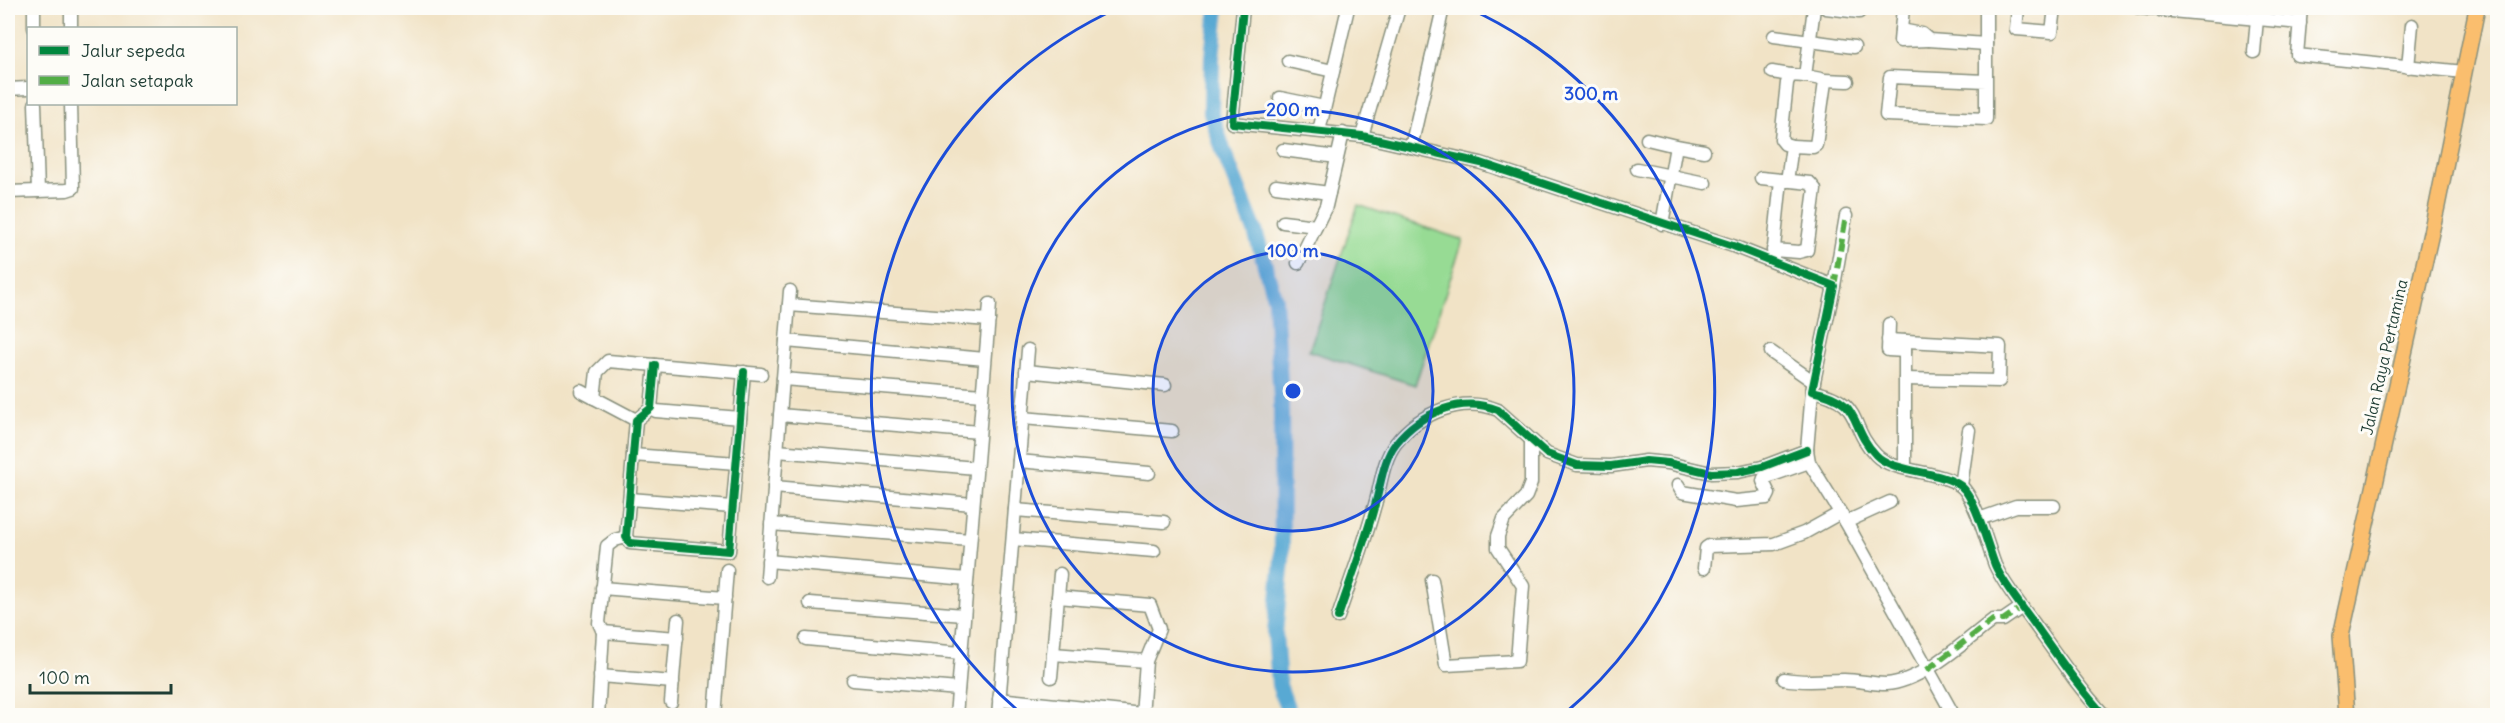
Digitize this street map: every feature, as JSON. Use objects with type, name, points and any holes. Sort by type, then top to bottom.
[{"type":"main road","name":"Jalan Raya Pertamina","points":[[2347,716],[2340,636],[2477,8]]},
{"type":"street","points":[[34,8],[34,27]]},
{"type":"street","points":[[70,27],[71,8]]},
{"type":"street","points":[[1243,8],[1232,123],[1362,136],[1481,163],[1662,224],[1773,256],[1834,286]]},
{"type":"street","points":[[1318,131],[1348,8]]},
{"type":"street","points":[[1362,136],[1399,8]]},
{"type":"street","points":[[1411,147],[1443,8]]},
{"type":"street","points":[[1805,76],[1814,8]]},
{"type":"street","points":[[1826,8],[1859,12]]},
{"type":"street","points":[[1903,8],[1901,30],[1922,34],[1929,40],[1986,44]]},
{"type":"street","points":[[1986,8],[1986,44],[1986,81],[1986,119],[1886,115],[1890,77],[1986,81]]},
{"type":"street","points":[[2018,8],[2016,29],[2052,32],[2055,8]]},
{"type":"street","points":[[2139,8],[2258,13],[2300,23]]},
{"type":"street","points":[[2301,8],[2297,55],[2464,72]]},
{"type":"street","points":[[2254,52],[2258,13]]},
{"type":"street","points":[[2408,67],[2412,26]]},
{"type":"street","points":[[1774,36],[1854,47]]},
{"type":"street","points":[[1288,61],[1333,71]]},
{"type":"street","points":[[1772,72],[1824,80],[1848,81]]},
{"type":"street","points":[[1790,75],[1787,83],[1781,139],[1785,144],[1792,146],[1813,147],[1816,145],[1824,80]]},
{"type":"street","points":[[8,89],[27,88]]},
{"type":"street","points":[[1280,98],[1324,107]]},
{"type":"street","points":[[35,105],[38,191]]},
{"type":"street","points":[[8,192],[67,190],[74,186],[71,105]]},
{"type":"street","points":[[1298,263],[1329,193],[1343,133]]},
{"type":"street","points":[[1647,139],[1704,152]]},
{"type":"street","points":[[1662,224],[1676,146]]},
{"type":"street","points":[[1773,256],[1784,181],[1792,146]]},
{"type":"street","points":[[1283,150],[1337,157]]},
{"type":"street","points":[[1637,170],[1705,183]]},
{"type":"street","points":[[1761,178],[1810,183],[1815,189],[1807,249],[1773,256]]},
{"type":"street","points":[[1276,186],[1329,193]]},
{"type":"street","points":[[1846,216],[1813,386],[1808,456],[1954,716]]},
{"type":"street","points":[[1282,222],[1316,226]]},
{"type":"street","points":[[767,577],[790,291]]},
{"type":"street","points":[[956,716],[990,304]]},
{"type":"street","points":[[789,305],[989,320]]},
{"type":"street","points":[[1889,324],[1888,350],[1905,346],[2000,346],[1999,381],[1905,379]]},
{"type":"street","points":[[786,341],[985,359]]},
{"type":"street","points":[[1905,346],[1905,467]]},
{"type":"street","points":[[998,716],[1028,350]]},
{"type":"street","points":[[1771,352],[1813,386],[1842,401],[1851,410],[1876,456],[1884,461],[1941,477],[1961,486],[1968,495],[1996,567],[2084,692],[2106,716]]},
{"type":"street","points":[[594,398],[597,372],[608,361],[761,374]]},
{"type":"street","points":[[655,365],[651,408],[636,420],[626,537],[630,543],[729,551],[744,372]]},
{"type":"street","points":[[1026,371],[1165,385]]},
{"type":"street","points":[[783,379],[982,395]]},
{"type":"street","points":[[581,391],[636,420]]},
{"type":"street","points":[[1338,617],[1374,509],[1381,476],[1395,445],[1414,424],[1441,409],[1468,405],[1488,406],[1499,411],[1547,454],[1577,465],[1668,462],[1711,473],[1738,472],[1808,456]]},
{"type":"street","points":[[651,408],[656,411],[740,418]]},
{"type":"street","points":[[780,416],[979,432]]},
{"type":"street","points":[[1023,418],[1172,431]]},
{"type":"street","points":[[1961,486],[1969,430]]},
{"type":"street","points":[[1432,580],[1446,665],[1517,661],[1523,586],[1498,548],[1498,536],[1504,519],[1526,496],[1531,483],[1531,441]]},
{"type":"street","points":[[777,451],[976,468]]},
{"type":"street","points":[[633,454],[736,463]]},
{"type":"street","points":[[1678,485],[1682,492],[1736,501],[1767,498],[1769,494],[1763,482],[1764,478],[1808,456]]},
{"type":"street","points":[[1019,461],[1149,473]]},
{"type":"street","points":[[774,488],[973,504]]},
{"type":"street","points":[[630,499],[732,507]]},
{"type":"street","points":[[1704,568],[1706,548],[1709,546],[1774,544],[1843,517],[1890,502]]},
{"type":"street","points":[[1978,519],[2016,506],[2054,506]]},
{"type":"street","points":[[1015,510],[1164,522]]},
{"type":"street","points":[[771,524],[970,540]]},
{"type":"street","points":[[598,716],[603,632],[600,623],[607,546],[615,540],[626,537]]},
{"type":"street","points":[[1012,539],[1154,551]]},
{"type":"street","points":[[768,561],[967,579]]},
{"type":"street","points":[[715,716],[727,570]]},
{"type":"street","points":[[1051,676],[1060,574]]},
{"type":"street","points":[[602,588],[725,598]]},
{"type":"street","points":[[999,699],[1142,715],[1146,661],[1159,629],[1150,605],[1058,597]]},
{"type":"street","points":[[810,603],[964,615]]},
{"type":"street","points":[[1784,680],[1806,683],[1857,680],[1887,684],[1927,670],[1993,620],[2003,620],[2022,607]]},
{"type":"street","points":[[671,702],[678,620]]},
{"type":"street","points":[[603,632],[676,638]]},
{"type":"street","points":[[806,639],[961,653]]},
{"type":"street","points":[[1053,654],[1146,661]]},
{"type":"street","points":[[600,676],[673,682]]},
{"type":"street","points":[[853,680],[958,689]]},
{"type":"green space","points":[[1358,205],[1463,240],[1415,385],[1309,351]]},
{"type":"waterway","points":[[1217,8],[1212,57],[1211,112],[1224,153],[1255,231],[1275,300],[1281,399],[1282,559],[1275,633],[1279,685],[1290,716]]},
{"type":"marked path","points":[[1834,286],[1846,216]]},
{"type":"marked path","points":[[1927,670],[1993,620],[2003,620],[2022,607]]},
{"type":"cycle path","points":[[1243,8],[1232,123],[1362,136],[1481,163],[1733,246],[1834,286],[1812,391],[1840,401],[1848,408],[1867,444],[1884,461],[1941,477],[1961,486],[1976,511],[1995,565],[2003,580],[2068,670],[2105,716]]},
{"type":"cycle path","points":[[655,365],[651,408],[636,420],[626,537],[630,543],[729,551],[744,372]]},
{"type":"cycle path","points":[[1338,617],[1366,536],[1391,450],[1417,423],[1442,410],[1470,405],[1498,410],[1547,454],[1577,465],[1611,466],[1646,461],[1668,463],[1711,473],[1738,472],[1762,467],[1807,450]]}]
